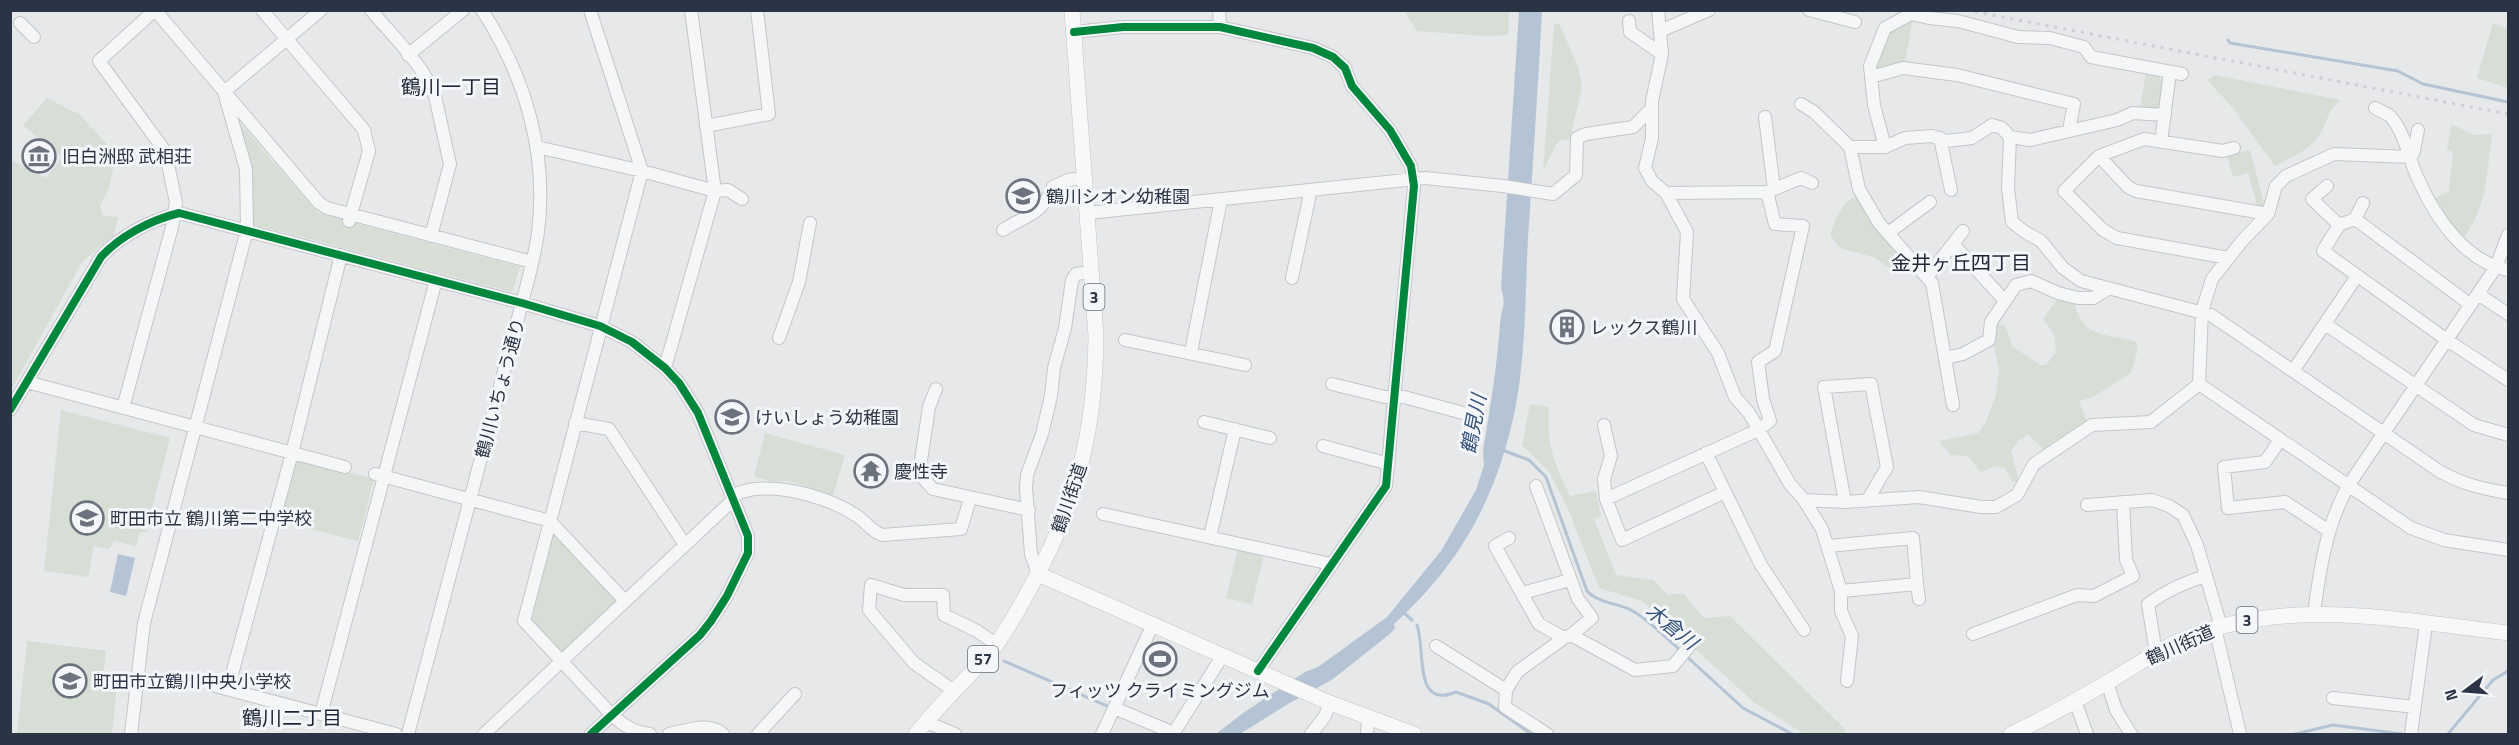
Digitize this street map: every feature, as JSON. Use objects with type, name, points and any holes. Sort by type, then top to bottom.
[{"type":"main road","name":"鶴川街道","points":[[1038,574],[1070,505],[1089,434],[1096,364],[1088,213],[1072,10]]},
{"type":"main road","points":[[1038,574],[1323,700],[1414,735]]},
{"type":"main road","name":"57","points":[[921,728],[996,644],[1038,574]]},
{"type":"main road","name":"鶴川街道","points":[[2012,735],[2178,642],[2218,627],[2260,617],[2314,613],[2508,633]]},
{"type":"street","points":[[123,408],[176,202],[165,151],[99,61],[155,10],[319,203],[350,218],[532,262]]},
{"type":"street","points":[[262,10],[364,130],[369,151],[350,218]]},
{"type":"street","points":[[224,92],[321,10]]},
{"type":"street","points":[[370,10],[431,86],[450,164],[431,236]]},
{"type":"street","points":[[408,55],[463,10]]},
{"type":"street","name":"鶴川いちょう通り","points":[[408,735],[522,303],[538,231],[540,193],[537,147],[524,93],[513,65],[482,10]]},
{"type":"street","points":[[590,10],[642,171],[524,621],[623,725],[638,733],[650,735]]},
{"type":"street","points":[[665,368],[715,191],[691,10]]},
{"type":"street","points":[[706,126],[769,114],[757,10]]},
{"type":"street","points":[[1219,10],[1220,27]]},
{"type":"street","points":[[1658,10],[1662,54],[1652,108],[1652,138],[1646,168],[1652,181],[1666,193],[1687,232],[1683,300],[1718,353],[1735,397],[1749,413],[1790,484],[1804,500],[1822,529],[1841,591],[1841,611],[1852,636],[1847,681]]},
{"type":"street","points":[[1660,31],[1709,10]]},
{"type":"street","points":[[1809,10],[1855,22]]},
{"type":"street","points":[[1885,147],[1874,105],[1870,66],[1885,28],[1911,14],[1958,21],[2018,37],[2050,38],[2084,47],[2091,57],[2176,73],[2164,115],[2161,142]]},
{"type":"street","points":[[1629,21],[1630,32],[1662,54]]},
{"type":"street","points":[[20,23],[34,37]]},
{"type":"street","points":[[1074,32],[1123,27],[1220,27],[1313,48],[1332,57],[1345,68],[1352,86],[1390,130],[1411,166],[1414,179],[1396,397],[1386,486],[1258,671]]},
{"type":"street","points":[[1871,77],[1904,68],[1957,75],[2027,90],[2074,104],[2068,130]]},
{"type":"street","points":[[131,735],[144,623],[247,230],[246,169],[224,92]]},
{"type":"street","points":[[1801,104],[1814,112],[1850,147],[1859,189],[1879,223],[1932,283],[1953,405]]},
{"type":"street","points":[[1088,213],[1435,178],[1553,194],[1576,175],[1577,138],[1586,134],[1633,127],[1652,108]]},
{"type":"street","points":[[2375,108],[2390,116],[2411,157],[2418,181],[2446,226],[2460,243],[2476,256],[2496,267],[2508,270]]},
{"type":"street","points":[[1850,147],[1885,147],[1905,138],[1932,136],[1946,141],[1972,138],[1992,125],[2002,128],[2010,137],[2030,140],[2109,122],[2133,113],[2164,115]]},
{"type":"street","points":[[1606,499],[1758,430],[1770,421],[1763,399],[1758,362],[1775,351],[1803,226],[1775,224],[1765,117]]},
{"type":"street","points":[[2411,157],[2418,130]]},
{"type":"street","points":[[2010,137],[2008,188],[2012,222],[2041,241],[2071,274],[2082,281],[2109,289],[2202,311],[2457,481],[2476,488],[2508,493]]},
{"type":"street","points":[[1940,138],[1951,190]]},
{"type":"street","points":[[2228,258],[2117,238],[2103,230],[2064,191],[2099,156],[2144,139],[2223,151],[2234,148]]},
{"type":"street","points":[[537,147],[642,171],[715,191],[728,190],[742,199]]},
{"type":"street","points":[[1804,500],[1845,502],[1919,497],[1981,507],[1996,507],[2017,495],[2034,464],[2092,425],[2151,422],[2199,384],[2202,311],[2212,279],[2268,214],[2273,192],[2286,176],[2323,157],[2334,154],[2411,157]]},
{"type":"street","points":[[2099,156],[2128,187],[2136,191],[2268,214]]},
{"type":"street","points":[[1003,230],[1026,219],[1047,203],[1053,187],[1068,180],[1085,178]]},
{"type":"street","points":[[1666,193],[1771,190],[1801,178],[1812,183]]},
{"type":"street","points":[[2327,186],[2312,199],[2339,225]]},
{"type":"street","points":[[1292,278],[1309,200],[1309,190]]},
{"type":"street","points":[[1191,352],[1221,200]]},
{"type":"street","points":[[1888,233],[1930,202]]},
{"type":"street","points":[[2363,203],[2355,219],[2339,225],[2323,251],[2447,340],[2508,380]]},
{"type":"street","points":[[10,410],[100,257],[112,244],[125,236],[179,213],[522,303],[600,326],[632,342],[665,368],[679,383],[698,413],[748,536],[748,553],[727,596],[699,635],[591,735]]},
{"type":"street","points":[[2355,219],[2471,305]]},
{"type":"street","points":[[779,338],[800,282],[810,223]]},
{"type":"street","points":[[1927,277],[1963,231]]},
{"type":"street","points":[[2314,613],[2321,563],[2337,506],[2348,486],[2496,267],[2508,235]]},
{"type":"street","points":[[1953,244],[2005,301]]},
{"type":"street","points":[[228,689],[292,453],[341,255]]},
{"type":"street","points":[[1038,574],[1031,554],[1027,475],[1042,434],[1052,396],[1054,368],[1065,328],[1072,280],[1076,274],[1092,272]]},
{"type":"street","points":[[2293,371],[2357,276]]},
{"type":"street","points":[[321,714],[380,475],[436,280]]},
{"type":"street","points":[[1945,358],[1963,354],[1989,340],[1991,322],[2016,285],[2031,281],[2058,293],[2079,298],[2093,298],[2109,289]]},
{"type":"street","points":[[2478,294],[2508,314]]},
{"type":"street","points":[[2325,324],[2474,425],[2508,435]]},
{"type":"street","points":[[1125,340],[1245,365]]},
{"type":"street","points":[[27,382],[345,467]]},
{"type":"street","points":[[1332,384],[1474,416]]},
{"type":"street","points":[[1845,502],[1824,387],[1871,384],[1887,467],[1866,501]]},
{"type":"street","points":[[2199,384],[2411,528],[2427,536],[2508,550]]},
{"type":"street","points":[[936,389],[929,407],[921,476],[933,489],[970,499],[1029,510]]},
{"type":"street","points":[[1204,422],[1270,438]]},
{"type":"street","points":[[575,423],[609,429],[685,545]]},
{"type":"street","points":[[1604,424],[1611,456],[1604,479],[1606,499],[1622,540],[1725,492]]},
{"type":"street","points":[[1210,537],[1235,429]]},
{"type":"street","points":[[2280,440],[2265,462],[2224,467],[2228,508],[2285,502],[2329,531]]},
{"type":"street","points":[[1323,446],[1389,464]]},
{"type":"street","points":[[1706,453],[1761,566],[1804,630]]},
{"type":"street","points":[[380,475],[550,521],[625,601]]},
{"type":"street","points":[[1536,486],[1578,599],[1592,618],[1517,672],[1506,690],[1505,707],[1547,735]]},
{"type":"street","points":[[484,735],[733,497],[754,489],[797,492],[827,501],[858,517],[871,531],[882,534],[961,529],[970,499]]},
{"type":"street","points":[[2087,505],[2152,500],[2169,506],[2183,515],[2197,545],[2206,576],[2240,735]]},
{"type":"street","points":[[1973,633],[2077,595],[2094,596],[2133,576],[2126,560],[2123,502]]},
{"type":"street","points":[[1104,514],[1331,564]]},
{"type":"street","points":[[1509,538],[1495,546],[1539,624],[1635,670],[1673,666],[1689,646]]},
{"type":"street","points":[[1828,546],[1913,538],[1919,599]]},
{"type":"street","points":[[2156,653],[2148,604],[2189,580],[2206,576]]},
{"type":"street","points":[[1522,593],[1570,580]]},
{"type":"street","points":[[1841,591],[1917,584]]},
{"type":"street","points":[[954,691],[914,663],[869,610],[871,585],[904,595],[943,595],[944,615],[977,631],[996,644]]},
{"type":"street","points":[[1102,735],[1152,624]]},
{"type":"street","points":[[2411,735],[2426,624]]},
{"type":"street","points":[[1436,646],[1506,690]]},
{"type":"street","points":[[1114,708],[1174,734],[1223,655]]},
{"type":"street","points":[[2107,682],[2116,710],[2131,735]]},
{"type":"street","points":[[215,686],[396,735]]},
{"type":"street","points":[[759,735],[795,694]]},
{"type":"street","points":[[2333,698],[2415,707]]},
{"type":"street","points":[[1311,735],[1324,716],[1323,700]]},
{"type":"street","points":[[2075,701],[2087,735]]},
{"type":"street","points":[[1367,735],[1368,719]]},
{"type":"street","points":[[669,735],[704,727],[718,730],[723,735]]},
{"type":"street","points":[[921,728],[955,735]]},
{"type":"shaded area","points":[[1404,11],[1509,11],[1508,35],[1486,36],[1417,31]]},
{"type":"shaded area","points":[[1913,19],[1905,62],[1877,71],[1875,68],[1890,30]]},
{"type":"shaded area","points":[[1559,23],[1578,67],[1582,87],[1570,139],[1558,141],[1543,171],[1554,25]]},
{"type":"shaded area","points":[[2493,23],[2508,29],[2508,88],[2477,78]]},
{"type":"shaded area","points":[[2146,73],[2158,76],[2163,82],[2159,108],[2156,110],[2140,109]]},
{"type":"shaded area","points":[[2215,75],[2341,100],[2330,112],[2324,127],[2312,144],[2275,166],[2233,108],[2207,80]]},
{"type":"shaded area","points":[[47,98],[80,115],[116,154],[109,188],[100,206],[103,216],[118,217],[114,235],[82,262],[11,390],[11,160],[46,178],[62,157],[23,125]]},
{"type":"shaded area","points":[[238,121],[318,213],[520,267],[512,292],[251,224],[252,171]]},
{"type":"shaded area","points":[[2452,124],[2474,135],[2492,134],[2485,189],[2477,215],[2463,238],[2451,225],[2435,198],[2449,191],[2453,152],[2447,150]]},
{"type":"shaded area","points":[[2250,150],[2265,207],[2258,209],[2248,173],[2233,177],[2227,156]]},
{"type":"shaded area","points":[[1856,196],[1895,251],[1893,270],[1873,257],[1840,248],[1830,235],[1842,207]]},
{"type":"shaded area","points":[[2059,297],[2074,302],[2083,323],[2089,329],[2136,342],[2138,349],[2131,373],[2093,397],[2079,401],[2087,422],[2045,451],[2028,434],[2020,439],[2011,451],[2019,481],[2013,482],[2005,469],[1995,466],[1981,472],[1967,456],[1950,455],[1939,441],[1978,433],[1985,424],[1996,396],[1999,369],[1994,345],[1996,323],[2006,327],[2012,346],[2040,365],[2046,365],[2056,352],[2054,334],[2043,319]]},
{"type":"shaded area","points":[[1530,404],[1549,407],[1548,420],[1552,453],[1570,496],[1596,491],[1601,516],[1594,519],[1616,575],[1653,580],[1668,595],[1683,593],[1704,618],[1730,616],[1845,729],[1845,734],[1804,734],[1755,703],[1642,601],[1599,588],[1569,511],[1549,472],[1522,445]]},
{"type":"shaded area","points":[[61,410],[170,438],[146,532],[140,532],[136,546],[114,541],[109,549],[94,546],[88,577],[44,571]]},
{"type":"shaded area","points":[[765,433],[845,455],[833,495],[788,481],[772,482],[754,476]]},
{"type":"shaded area","points":[[296,459],[374,479],[358,541],[279,521]]},
{"type":"shaded area","points":[[550,521],[625,601],[561,662],[524,621]]},
{"type":"shaded area","points":[[1238,548],[1264,554],[1252,604],[1226,598]]},
{"type":"shaded area","points":[[27,641],[106,651],[102,685],[117,687],[112,734],[17,734]]},
{"type":"water","points":[[1519,11],[1542,11],[1523,346],[1515,410],[1498,472],[1486,501],[1457,553],[1418,601],[1394,624],[1395,628],[1391,633],[1333,679],[1240,734],[1216,734],[1305,672],[1318,667],[1387,617],[1441,551],[1476,490],[1484,465],[1483,451],[1504,303],[1501,288]]},
{"type":"water","points":[[118,554],[135,558],[126,596],[110,592]]},
{"type":"waterway","points":[[2228,40],[2230,43],[2398,71],[2423,84],[2508,102]]},
{"type":"waterway","name":"木倉川","points":[[1502,450],[1529,460],[1546,477],[1587,591],[1597,598],[1638,614],[1680,650]]},
{"type":"waterway","points":[[1404,613],[1412,620]]},
{"type":"waterway","points":[[1417,625],[1424,675],[1427,686],[1433,693],[1442,695],[1456,692],[1489,704],[1531,734]]},
{"type":"waterway","name":"木倉川","points":[[1685,655],[1743,708],[1792,734]]},
{"type":"waterway","points":[[1004,661],[1107,706]]},
{"type":"waterway","name":"木倉川","points":[[2448,734],[2493,680],[2508,671]]},
{"type":"waterway","name":"木倉川","points":[[2295,734],[2333,725],[2402,734]]},
{"type":"railway","points":[[1966,10],[2508,114]]},
{"type":"cycle path","points":[[1074,32],[1123,27],[1220,27],[1313,48],[1333,57],[1345,68],[1352,86],[1390,130],[1411,166],[1414,186],[1386,486],[1258,671]]},
{"type":"cycle path","points":[[10,410],[101,257],[117,242],[137,230],[179,213],[522,303],[600,326],[632,342],[665,368],[679,383],[698,413],[748,536],[748,553],[727,596],[700,635],[591,734]]},
{"type":"place","name":"旧白洲邸 武相荘","points":[[39,156]]},
{"type":"place","name":"鶴川シオン幼稚園","points":[[1023,196]]},
{"type":"place","name":"レックス鶴川","points":[[1567,327]]},
{"type":"place","name":"けいしょう幼稚園","points":[[732,417]]},
{"type":"place","name":"慶性寺","points":[[871,471]]},
{"type":"place","name":"町田市立 鶴川第二中学校","points":[[87,518]]},
{"type":"place","name":"フィッツ クライミングジム","points":[[1160,659]]},
{"type":"place","name":"町田市立鶴川中央小学校","points":[[70,681]]},
{"type":"district","name":"鶴川一丁目","points":[[451,86]]},
{"type":"district","name":"金井ヶ丘四丁目","points":[[1961,262]]},
{"type":"district","name":"鶴川二丁目","points":[[292,717]]},
{"type":"water label","name":"鶴見川","points":[[1473,424]]}]
